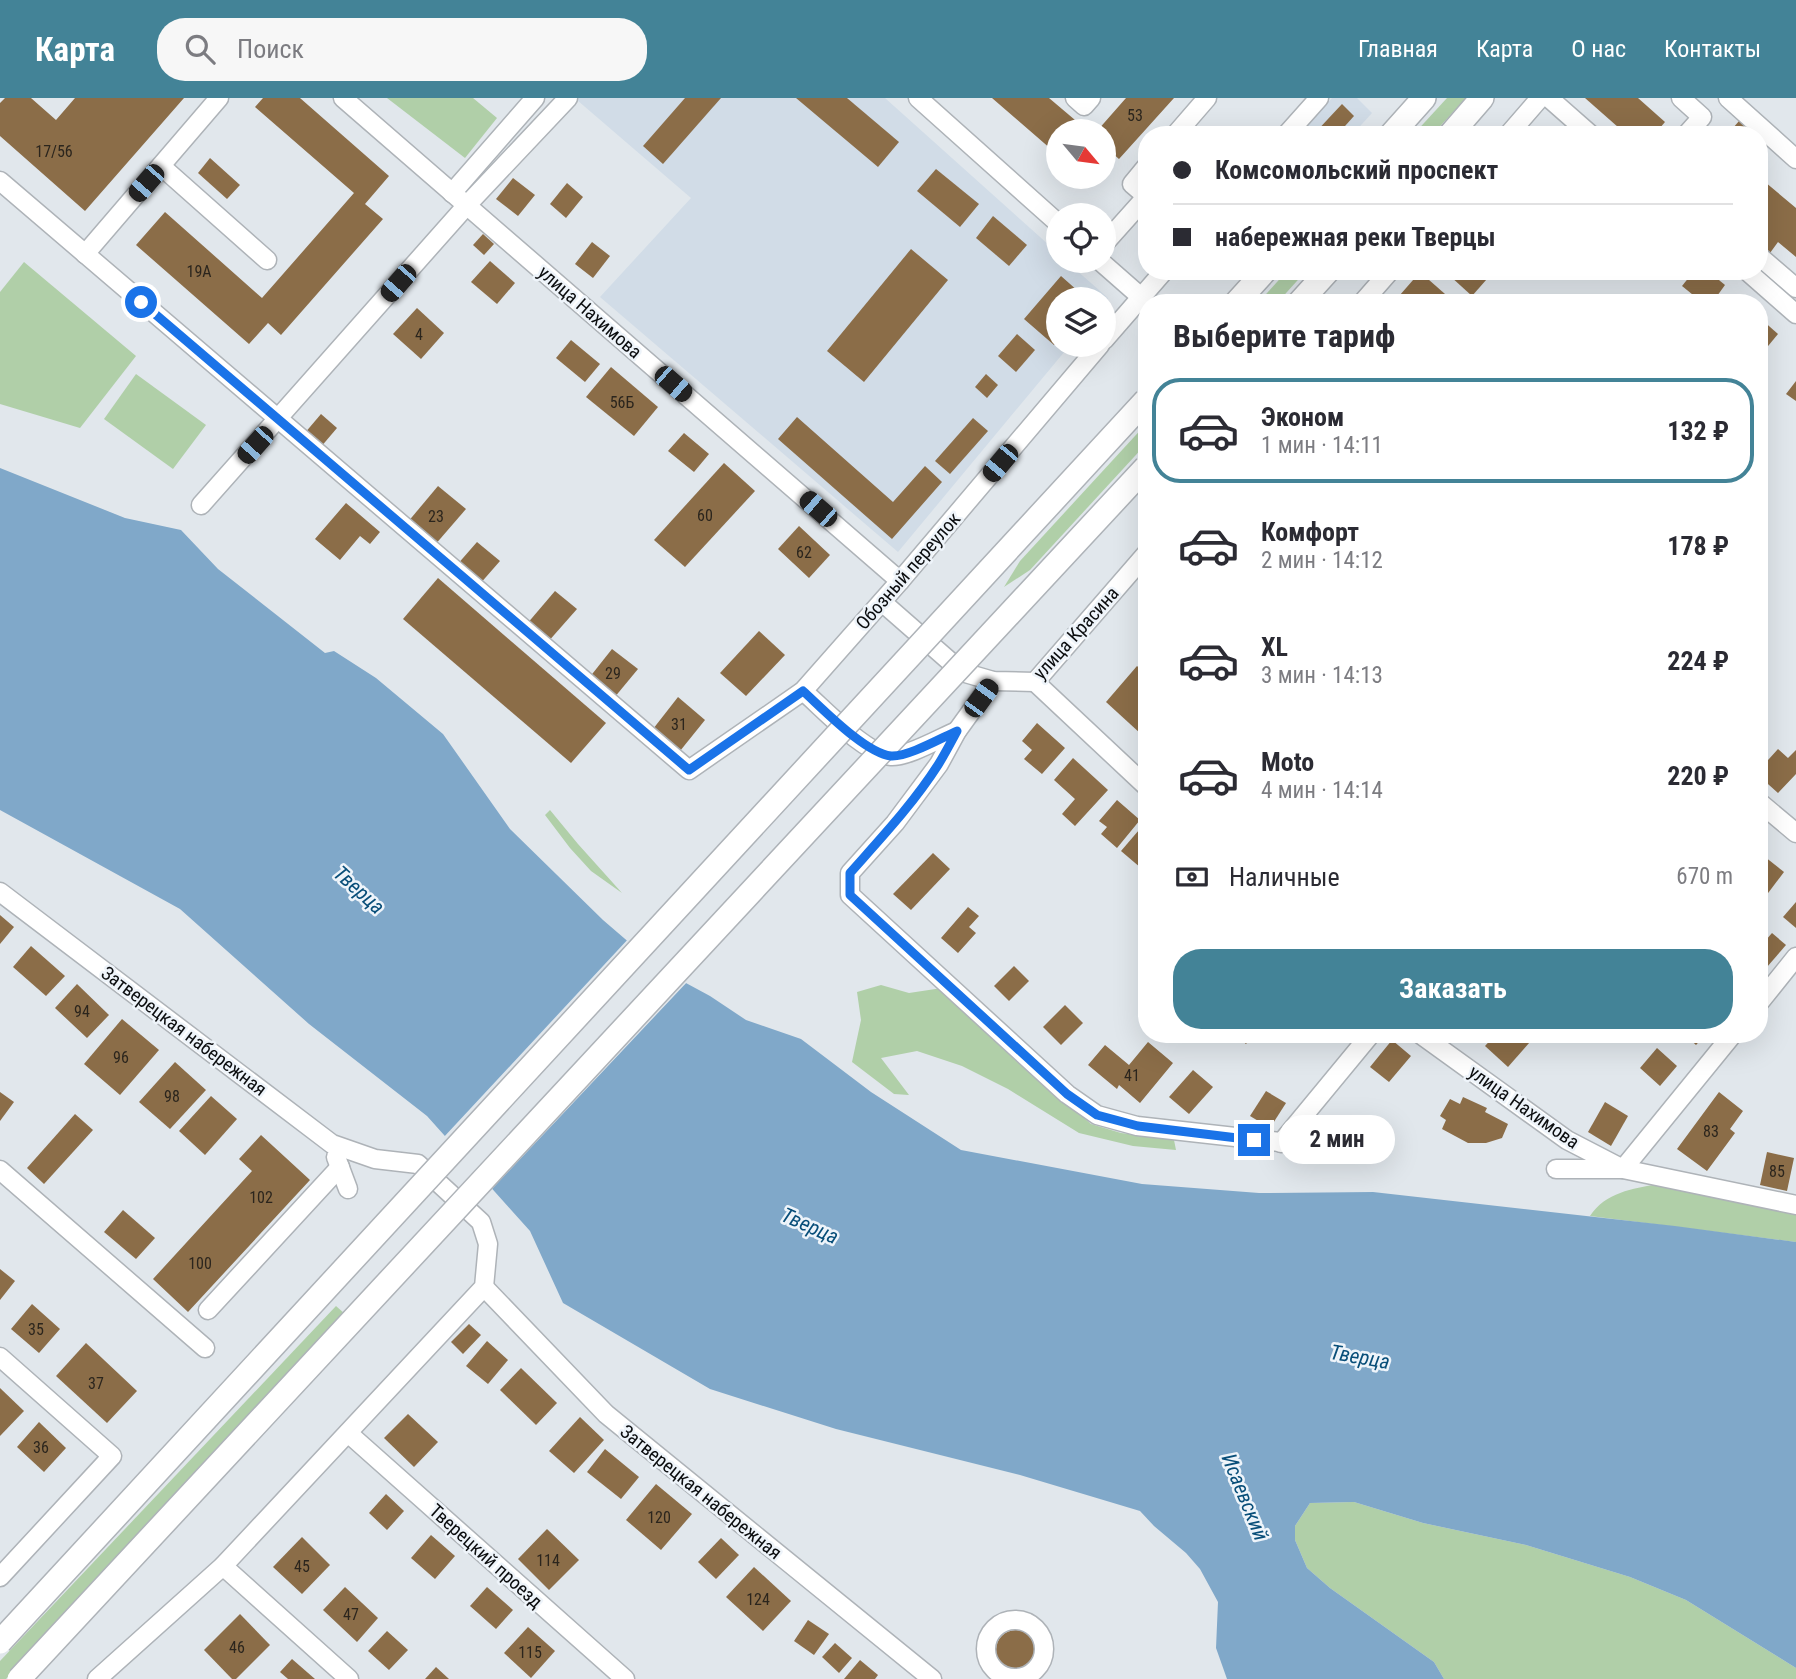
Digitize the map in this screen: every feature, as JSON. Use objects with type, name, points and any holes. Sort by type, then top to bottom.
[{"type":"main road","points":[[1399,126],[1424,98]]},
{"type":"main road","points":[[1458,126],[1482,98]]},
{"type":"main road","points":[[1244,294],[1257,280]]},
{"type":"main road","points":[[1307,294],[1320,280]]},
{"type":"main road","points":[[0,1642],[1138,409]]},
{"type":"main road","points":[[19,1679],[1138,476]]},
{"type":"street","points":[[85,254],[219,98]]},
{"type":"street","name":"улица Нахимова","points":[[344,98],[900,581]]},
{"type":"street","points":[[453,192],[535,98]]},
{"type":"street","points":[[201,505],[467,205],[568,98]]},
{"type":"street","points":[[918,98],[1046,212]]},
{"type":"street","points":[[1075,98],[1084,106],[1091,98]]},
{"type":"street","points":[[1183,126],[1207,98]]},
{"type":"street","points":[[1294,126],[1320,98]]},
{"type":"street","points":[[1516,126],[1540,98]]},
{"type":"street","points":[[1549,98],[1581,126]]},
{"type":"street","points":[[1681,98],[1702,117]]},
{"type":"street","points":[[1694,126],[1719,98]]},
{"type":"street","points":[[1728,98],[1759,126]]},
{"type":"street","points":[[1768,134],[1796,159]]},
{"type":"street","points":[[161,166],[267,260]]},
{"type":"street","points":[[0,181],[278,419]]},
{"type":"street","points":[[1116,230],[1138,205]]},
{"type":"street","points":[[1768,264],[1796,288]]},
{"type":"street","points":[[1114,273],[1138,294]]},
{"type":"street","points":[[1144,294],[1156,280]]},
{"type":"street","points":[[1370,294],[1382,280]]},
{"type":"street","points":[[1757,280],[1796,314]]},
{"type":"street","points":[[1116,326],[1138,300]]},
{"type":"street","name":"Обозный переулок","points":[[278,419],[689,770],[803,691],[1090,357]]},
{"type":"street","name":"улица Красина","points":[[882,602],[962,672],[993,681],[1035,682],[1138,563]]},
{"type":"street","points":[[993,681],[957,731],[939,764],[902,813],[850,873],[850,895],[1067,1094],[1097,1115],[1138,1126],[1307,1145]]},
{"type":"street","points":[[1035,682],[1138,779]]},
{"type":"street","points":[[803,691],[867,747],[891,756],[918,749],[957,731]]},
{"type":"street","points":[[1768,810],[1796,833]]},
{"type":"street","name":"Затверецкая набережная","points":[[0,892],[332,1143],[375,1159],[418,1164],[481,1222],[488,1244],[484,1287],[606,1414],[932,1679]]},
{"type":"street","points":[[1768,992],[1796,957]]},
{"type":"street","points":[[1281,1143],[1364,1043]]},
{"type":"street","name":"улица Нахимова","points":[[1432,1043],[1567,1140],[1623,1169],[1796,1205]]},
{"type":"street","points":[[1556,1169],[1623,1169],[1726,1043]]},
{"type":"street","points":[[332,1143],[348,1189]]},
{"type":"street","points":[[208,1310],[340,1167]]},
{"type":"street","points":[[0,1170],[205,1348]]},
{"type":"street","points":[[97,1679],[223,1566],[484,1287]]},
{"type":"street","points":[[0,1357],[112,1456],[0,1577]]},
{"type":"street","name":"Тверецкий проезд","points":[[348,1433],[625,1679]]},
{"type":"street","points":[[223,1566],[349,1679]]},
{"type":"shaded area","points":[[885,98],[1046,242],[1046,273],[1080,273],[1096,287],[1046,287],[1046,357],[1060,357],[898,552],[600,297],[691,198],[577,100]]},
{"type":"shaded area","points":[[1332,98],[1357,98],[1372,113],[1360,126],[1306,126]]},
{"type":"green space","points":[[387,98],[473,98],[497,118],[465,158]]},
{"type":"green space","points":[[1447,98],[1466,98],[1440,126],[1421,126]]},
{"type":"green space","points":[[24,262],[136,356],[80,428],[0,404],[0,292]]},
{"type":"green space","points":[[1279,280],[1298,280],[1285,294],[1266,294]]},
{"type":"green space","points":[[136,374],[206,425],[173,469],[104,419]]},
{"type":"green space","points":[[1138,433],[1138,453],[1030,570],[1004,587],[1020,561]]},
{"type":"green space","points":[[550,810],[622,893],[591,871],[570,848],[545,815]]},
{"type":"green space","points":[[881,985],[909,993],[942,988],[980,1019],[1019,1062],[1091,1124],[1121,1133],[1174,1140],[1176,1150],[1133,1146],[1079,1133],[1008,1089],[962,1066],[917,1051],[881,1058],[909,1095],[894,1094],[852,1062],[861,1020],[857,992]]},
{"type":"green space","points":[[1658,1184],[1796,1212],[1796,1242],[1590,1216],[1596,1208],[1612,1197],[1629,1190]]},
{"type":"green space","points":[[336,1306],[345,1314],[6,1679],[0,1679],[0,1661]]},
{"type":"green space","points":[[1354,1502],[1423,1523],[1526,1545],[1630,1577],[1686,1600],[1796,1668],[1796,1679],[1444,1679],[1434,1662],[1330,1588],[1307,1568],[1295,1540],[1295,1526],[1310,1503]]},
{"type":"water","points":[[0,468],[125,518],[181,530],[218,569],[325,653],[334,651],[376,678],[443,734],[510,829],[603,920],[660,969],[710,996],[746,1020],[801,1039],[871,1092],[961,1150],[1142,1184],[1259,1193],[1373,1192],[1796,1242],[1796,1668],[1686,1600],[1630,1577],[1526,1545],[1423,1523],[1354,1502],[1310,1503],[1295,1526],[1295,1540],[1307,1568],[1330,1588],[1434,1662],[1444,1679],[1227,1679],[1216,1648],[1218,1602],[1200,1569],[1140,1511],[1020,1475],[836,1429],[710,1389],[563,1303],[530,1231],[427,1116],[309,1024],[180,909],[0,810]]},
{"type":"pier","points":[[630,937],[662,966],[689,980],[490,1191],[443,1138]]},
{"type":"building","points":[[5,98],[31,98],[56,120],[75,98],[184,98],[85,211],[0,136],[0,103]]},
{"type":"building","points":[[263,98],[300,98],[389,176],[365,204],[383,219],[281,335],[268,323],[249,344],[136,245],[165,212],[262,298],[354,193],[255,107]]},
{"type":"building","points":[[685,98],[721,98],[663,164],[643,146]]},
{"type":"building","points":[[796,98],[847,98],[899,142],[878,167]]},
{"type":"building","points":[[992,98],[1049,98],[1074,119],[1046,119],[1046,145]]},
{"type":"building","points":[[1126,98],[1174,98],[1149,126],[1138,126],[1138,138],[1119,159],[1116,156],[1116,119],[1108,119]]},
{"type":"building","points":[[1585,98],[1638,98],[1665,122],[1662,126],[1617,126]]},
{"type":"building","points":[[1342,104],[1354,116],[1345,126],[1321,126]]},
{"type":"building","points":[[210,158],[240,185],[227,199],[198,173]]},
{"type":"building","points":[[936,169],[979,204],[960,227],[917,191]]},
{"type":"building","points":[[513,178],[535,195],[518,216],[496,199]]},
{"type":"building","points":[[567,183],[583,197],[566,218],[550,204]]},
{"type":"building","points":[[1768,185],[1796,208],[1796,257],[1778,242],[1770,253]]},
{"type":"building","points":[[993,216],[1027,245],[1009,266],[976,238]]},
{"type":"building","points":[[483,234],[494,244],[484,255],[473,245]]},
{"type":"building","points":[[592,242],[610,256],[593,278],[575,264]]},
{"type":"building","points":[[911,249],[948,280],[864,382],[827,351]]},
{"type":"building","points":[[490,261],[515,283],[497,304],[471,282]]},
{"type":"building","points":[[1061,276],[1073,287],[1052,287]]},
{"type":"building","points":[[1413,280],[1429,280],[1445,294],[1401,294]]},
{"type":"building","points":[[1454,280],[1486,280],[1474,294],[1470,294]]},
{"type":"building","points":[[1687,280],[1719,280],[1725,285],[1718,294],[1692,294],[1682,286]]},
{"type":"building","points":[[1046,293],[1046,338],[1024,319]]},
{"type":"building","points":[[417,308],[444,333],[421,359],[393,334]]},
{"type":"building","points":[[1768,325],[1778,334],[1768,346]]},
{"type":"building","points":[[1017,334],[1035,350],[1016,372],[998,356]]},
{"type":"building","points":[[571,340],[600,364],[585,382],[556,358]]},
{"type":"building","points":[[611,367],[658,407],[634,436],[586,397]]},
{"type":"building","points":[[986,374],[998,385],[987,398],[975,387]]},
{"type":"building","points":[[1796,381],[1796,401],[1786,394]]},
{"type":"building","points":[[321,414],[337,428],[320,448],[304,434]]},
{"type":"building","points":[[797,417],[893,502],[925,466],[942,482],[892,539],[778,439]]},
{"type":"building","points":[[973,418],[988,431],[950,474],[935,461]]},
{"type":"building","points":[[684,433],[709,454],[694,472],[668,451]]},
{"type":"building","points":[[724,463],[755,491],[685,567],[654,540]]},
{"type":"building","points":[[438,486],[466,509],[434,546],[407,523]]},
{"type":"building","points":[[346,503],[380,532],[370,544],[360,536],[340,560],[315,539]]},
{"type":"building","points":[[799,526],[830,555],[809,578],[778,549]]},
{"type":"building","points":[[477,542],[500,561],[479,585],[456,566]]},
{"type":"building","points":[[438,578],[606,723],[571,763],[403,619]]},
{"type":"building","points":[[555,591],[577,609],[547,643],[526,625]]},
{"type":"building","points":[[759,631],[785,655],[746,696],[720,673]]},
{"type":"building","points":[[612,649],[638,669],[614,698],[589,678]]},
{"type":"building","points":[[1137,666],[1138,731],[1106,702]]},
{"type":"building","points":[[678,697],[705,720],[680,751],[653,729]]},
{"type":"building","points":[[1037,723],[1065,748],[1042,774],[1024,759],[1032,750],[1022,741]]},
{"type":"building","points":[[1778,749],[1788,758],[1796,750],[1796,774],[1778,793],[1768,784],[1768,760]]},
{"type":"building","points":[[1073,758],[1108,790],[1075,826],[1062,814],[1075,799],[1054,780]]},
{"type":"building","points":[[1117,800],[1138,818],[1138,822],[1117,848],[1101,834],[1107,827],[1099,821]]},
{"type":"building","points":[[1138,831],[1138,865],[1121,851]]},
{"type":"building","points":[[933,853],[950,869],[911,910],[893,894]]},
{"type":"building","points":[[1768,859],[1784,872],[1768,893]]},
{"type":"building","points":[[1796,902],[1796,928],[1783,917]]},
{"type":"building","points":[[968,907],[979,916],[969,927],[976,933],[958,953],[941,938]]},
{"type":"building","points":[[0,915],[14,927],[0,944]]},
{"type":"building","points":[[1772,933],[1786,945],[1768,966],[1768,938]]},
{"type":"building","points":[[31,946],[65,976],[46,996],[13,967]]},
{"type":"building","points":[[1014,966],[1029,981],[1009,1001],[994,986]]},
{"type":"building","points":[[77,984],[109,1015],[87,1038],[55,1008]]},
{"type":"building","points":[[1065,1005],[1083,1023],[1061,1045],[1043,1027]]},
{"type":"building","points":[[122,1019],[159,1050],[120,1095],[84,1064]]},
{"type":"building","points":[[1147,1043],[1173,1063],[1140,1103],[1119,1085],[1117,1089],[1088,1065],[1105,1045],[1129,1065]]},
{"type":"building","points":[[1390,1043],[1396,1043],[1411,1056],[1389,1082],[1370,1067]]},
{"type":"building","points":[[1488,1043],[1529,1043],[1508,1067],[1485,1046]]},
{"type":"building","points":[[1657,1048],[1677,1066],[1660,1086],[1640,1068]]},
{"type":"building","points":[[175,1062],[206,1090],[170,1129],[139,1102]]},
{"type":"building","points":[[1193,1070],[1213,1087],[1189,1114],[1169,1097]]},
{"type":"building","points":[[1266,1091],[1286,1103],[1270,1128],[1250,1116]]},
{"type":"building","points":[[0,1092],[14,1102],[0,1121]]},
{"type":"building","points":[[1719,1092],[1743,1111],[1730,1129],[1735,1133],[1707,1171],[1677,1149]]},
{"type":"building","points":[[211,1096],[237,1119],[205,1155],[179,1131]]},
{"type":"building","points":[[1463,1097],[1487,1108],[1485,1112],[1508,1124],[1502,1138],[1486,1143],[1468,1143],[1442,1129],[1446,1120],[1440,1116],[1450,1099],[1460,1104]]},
{"type":"building","points":[[1605,1102],[1628,1116],[1611,1146],[1588,1132]]},
{"type":"building","points":[[75,1114],[93,1130],[44,1184],[27,1168]]},
{"type":"building","points":[[261,1135],[310,1180],[188,1312],[153,1279],[252,1171],[239,1159]]},
{"type":"building","points":[[1767,1152],[1794,1158],[1787,1191],[1760,1185]]},
{"type":"building","points":[[123,1210],[155,1238],[136,1259],[104,1232]]},
{"type":"building","points":[[0,1269],[15,1281],[0,1300]]},
{"type":"building","points":[[32,1304],[60,1329],[39,1353],[11,1329]]},
{"type":"building","points":[[469,1324],[481,1335],[463,1354],[451,1342]]},
{"type":"building","points":[[487,1341],[508,1360],[488,1384],[466,1366]]},
{"type":"building","points":[[86,1343],[137,1391],[107,1423],[56,1376]]},
{"type":"building","points":[[521,1368],[557,1403],[536,1425],[500,1390]]},
{"type":"building","points":[[0,1388],[24,1411],[0,1436]]},
{"type":"building","points":[[408,1414],[438,1442],[414,1467],[384,1438]]},
{"type":"building","points":[[580,1417],[604,1440],[574,1473],[549,1451]]},
{"type":"building","points":[[39,1422],[66,1448],[44,1472],[17,1447]]},
{"type":"building","points":[[605,1449],[639,1477],[621,1499],[587,1472]]},
{"type":"building","points":[[656,1484],[692,1514],[661,1550],[626,1520]]},
{"type":"building","points":[[386,1494],[404,1511],[387,1530],[369,1513]]},
{"type":"building","points":[[547,1529],[579,1560],[549,1590],[518,1559]]},
{"type":"building","points":[[431,1535],[455,1556],[435,1579],[411,1558]]},
{"type":"building","points":[[302,1537],[330,1565],[302,1594],[273,1567]]},
{"type":"building","points":[[721,1538],[739,1555],[716,1579],[698,1562]]},
{"type":"building","points":[[754,1567],[791,1601],[763,1631],[726,1597]]},
{"type":"building","points":[[345,1587],[378,1618],[357,1642],[323,1610]]},
{"type":"building","points":[[487,1587],[513,1610],[496,1629],[470,1606]]},
{"type":"building","points":[[240,1614],[270,1645],[236,1679],[232,1679],[204,1650]]},
{"type":"building","points":[[808,1620],[829,1634],[814,1655],[794,1641]]},
{"type":"building","points":[[528,1627],[555,1651],[531,1678],[504,1653]]},
{"type":"building","points":[[1016,1630],[1030,1636],[1036,1650],[1030,1664],[1016,1670],[1002,1664],[996,1650],[1002,1636]]},
{"type":"building","points":[[387,1631],[408,1650],[389,1670],[368,1651]]},
{"type":"building","points":[[835,1643],[852,1658],[839,1673],[822,1657]]},
{"type":"building","points":[[292,1659],[315,1679],[288,1679],[280,1672]]},
{"type":"building","points":[[860,1660],[878,1675],[875,1679],[844,1679]]},
{"type":"building","points":[[436,1667],[449,1679],[425,1679]]},
{"type":"route","points":[[141,302],[689,770],[803,691],[867,747],[891,756],[918,749],[957,731],[939,764],[895,823],[850,873],[850,895],[1067,1094],[1097,1115],[1138,1126],[1254,1140]]},
{"type":"water label","name":"Тверца","points":[[359,890]]},
{"type":"water label","name":"Тверца","points":[[810,1226]]},
{"type":"water label","name":"Тверца","points":[[1360,1357]]},
{"type":"water label","name":"Исаевский","points":[[1245,1497]]}]
